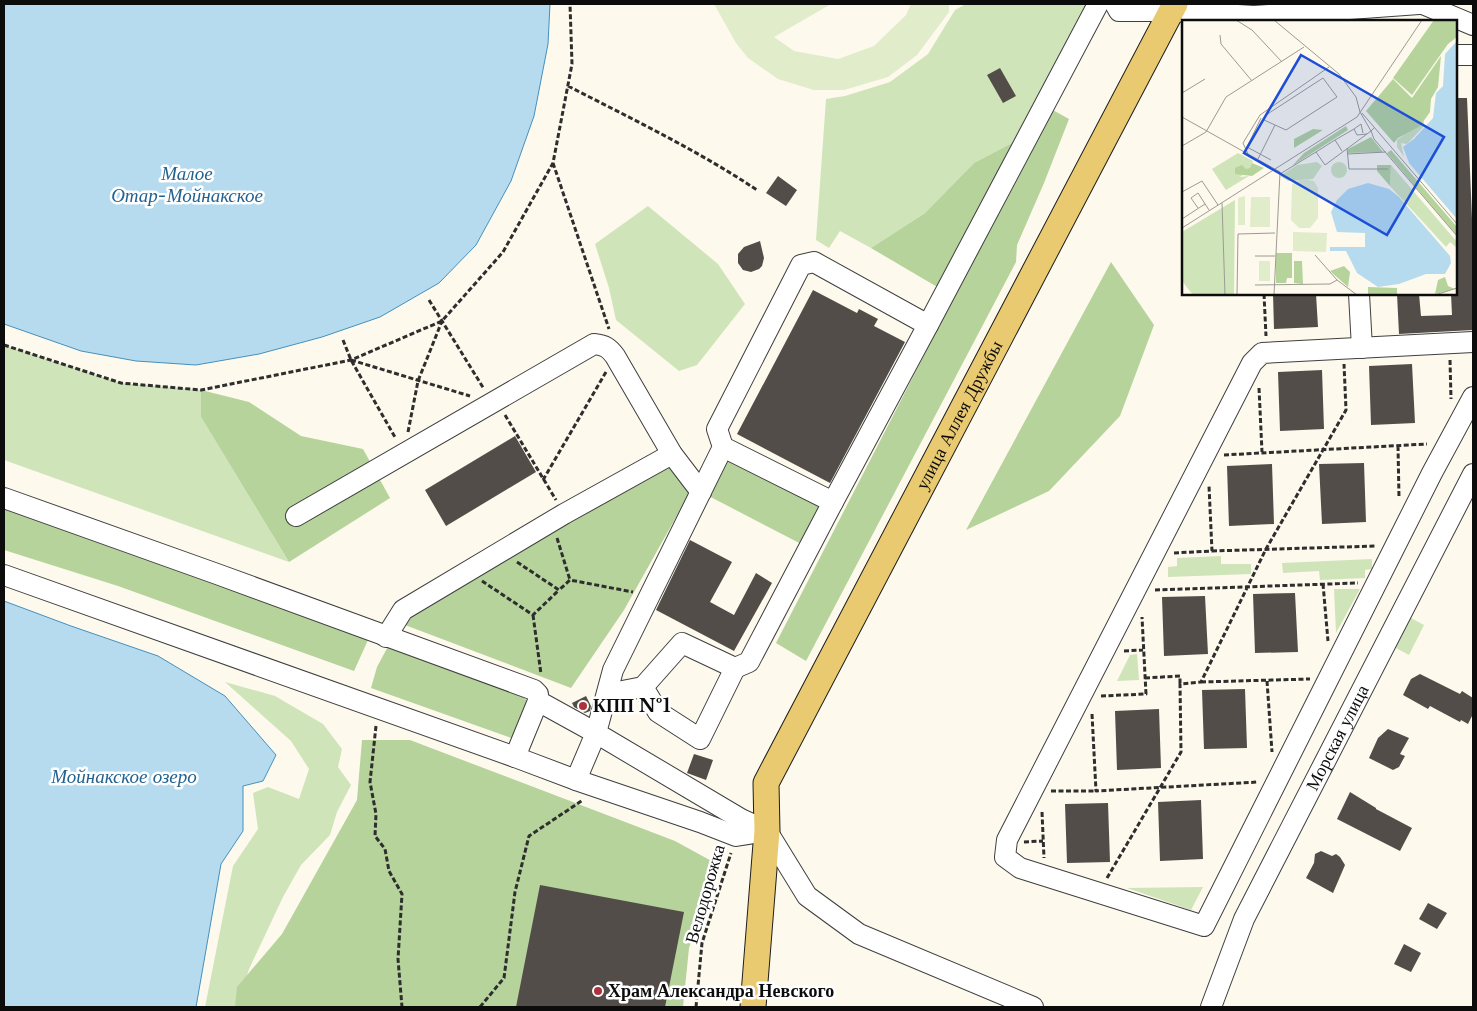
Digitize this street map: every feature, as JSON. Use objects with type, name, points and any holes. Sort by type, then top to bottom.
[{"type":"main road","name":"улица Аллея Дружбы","points":[[753,1007],[767,831],[766,783],[1173,7]]},
{"type":"street","points":[[643,687],[658,712],[700,739],[735,668],[749,662],[1098,4]]},
{"type":"street","points":[[1115,4],[1119,11],[1173,7],[1254,16],[1343,15],[1419,4]]},
{"type":"street","points":[[1423,4],[1473,25]]},
{"type":"street","points":[[1457,55],[1473,55]]},
{"type":"street","points":[[576,780],[596,733],[613,670],[723,447],[718,429],[801,265],[814,262],[928,325]]},
{"type":"street","points":[[1359,295],[1362,348]]},
{"type":"street","points":[[1473,342],[1267,352],[1262,353],[1252,363],[1007,840],[1005,858],[1020,868],[1204,926],[1473,397]]},
{"type":"street","points":[[296,516],[594,344],[609,348],[615,356],[672,454],[701,492]]},
{"type":"street","points":[[723,447],[833,502]]},
{"type":"street","points":[[386,637],[403,610],[558,518],[672,454]]},
{"type":"street","name":"Морская улица","points":[[1211,1007],[1244,919],[1473,474]]},
{"type":"street","points":[[4,498],[534,690],[538,694],[540,692],[596,733],[741,819],[767,831],[807,896],[859,934],[1033,1007]]},
{"type":"street","points":[[4,575],[736,836],[767,831]]},
{"type":"street","points":[[607,694],[643,687],[682,643],[735,668]]},
{"type":"street","points":[[515,757],[540,692]]},
{"type":"path","points":[[404,453],[418,380],[442,320],[503,252],[553,163],[572,64],[570,4]]},
{"type":"path","points":[[568,86],[651,128],[757,190]]},
{"type":"path","points":[[544,480],[615,356],[612,339],[553,163]]},
{"type":"path","points":[[1264,295],[1267,352]]},
{"type":"path","points":[[428,300],[544,480],[558,518],[570,580]]},
{"type":"path","points":[[4,345],[121,383],[201,390],[351,360],[442,320]]},
{"type":"path","points":[[343,340],[351,360],[404,453]]},
{"type":"path","points":[[1450,356],[1451,406]]},
{"type":"path","points":[[351,360],[494,401]]},
{"type":"path","points":[[1201,682],[1266,549],[1346,410],[1344,362],[1335,363]]},
{"type":"path","points":[[1259,387],[1262,452]]},
{"type":"path","points":[[1217,455],[1448,443]]},
{"type":"path","points":[[1398,446],[1399,502]]},
{"type":"path","points":[[1209,484],[1212,551]]},
{"type":"path","points":[[1168,554],[1382,546]]},
{"type":"path","points":[[502,551],[559,590]]},
{"type":"path","points":[[468,572],[533,615]]},
{"type":"path","points":[[570,580],[650,595]]},
{"type":"path","points":[[533,615],[570,580]]},
{"type":"path","points":[[1149,590],[1362,583]]},
{"type":"path","points":[[1323,584],[1328,643]]},
{"type":"path","points":[[1092,697],[1146,694],[1142,613]]},
{"type":"path","points":[[533,615],[540,692]]},
{"type":"path","points":[[1116,651],[1144,650]]},
{"type":"path","points":[[1098,893],[1181,752],[1180,676],[1145,678]]},
{"type":"path","points":[[1180,684],[1312,679]]},
{"type":"path","points":[[1266,681],[1272,760]]},
{"type":"path","points":[[1092,706],[1096,791]]},
{"type":"path","points":[[378,708],[370,782],[376,814],[375,836],[385,849],[389,872],[402,894],[398,959],[402,1007]]},
{"type":"path","points":[[1050,791],[1096,791],[1266,782]]},
{"type":"path","points":[[480,1007],[504,978],[515,892],[529,836],[601,788]]},
{"type":"path","points":[[1042,811],[1044,860]]},
{"type":"path","name":"Велодорожка","points":[[696,1007],[702,943],[736,836]]},
{"type":"path","points":[[1015,843],[1043,841]]},
{"type":"green space","points":[[714,4],[831,4],[774,37],[794,51],[838,59],[874,46],[906,15],[911,4],[949,4],[949,12],[917,55],[888,77],[844,90],[814,90],[778,79],[748,58],[736,43]]},
{"type":"green space","points":[[966,4],[1087,4],[1012,143],[974,163],[925,213],[871,248],[840,231],[829,248],[816,240],[826,99],[845,96],[890,82],[928,54],[955,10]]},
{"type":"green space","points":[[1051,109],[1069,119],[1017,245],[1016,262],[806,661],[776,643]]},
{"type":"green space","points":[[1012,143],[939,288],[871,248],[925,213],[974,163]]},
{"type":"green space","points":[[648,206],[718,264],[745,304],[697,365],[679,371],[616,320],[609,288],[595,244]]},
{"type":"green space","points":[[1111,262],[1154,325],[1120,416],[1049,491],[966,530]]},
{"type":"green space","points":[[4,345],[121,383],[201,390],[201,417],[289,562],[4,460]]},
{"type":"green space","points":[[201,390],[249,402],[301,436],[363,449],[390,498],[289,562],[201,417]]},
{"type":"green space","points":[[723,447],[833,502],[809,548],[701,492]]},
{"type":"green space","points":[[671,463],[689,494],[624,610],[571,688],[405,625],[420,607]]},
{"type":"green space","points":[[4,499],[368,640],[354,671],[118,586],[4,550]]},
{"type":"green space","points":[[1221,556],[1221,564],[1251,564],[1251,574],[1168,577],[1168,567],[1177,566],[1177,558]]},
{"type":"green space","points":[[1372,559],[1372,569],[1365,570],[1365,578],[1320,580],[1319,571],[1283,573],[1282,563]]},
{"type":"green space","points":[[1334,589],[1360,589],[1336,633]]},
{"type":"green space","points":[[1409,617],[1424,625],[1409,655],[1394,647]]},
{"type":"green space","points":[[392,639],[509,681],[529,703],[514,739],[371,688],[377,667]]},
{"type":"green space","points":[[1137,654],[1139,680],[1117,681],[1130,655]]},
{"type":"green space","points":[[225,682],[275,696],[323,724],[342,749],[338,767],[351,785],[337,812],[330,835],[301,865],[283,897],[249,969],[238,1007],[205,1007],[233,866],[258,829],[253,793],[268,787],[299,799],[309,769],[291,741]]},
{"type":"green space","points":[[362,740],[410,740],[675,841],[717,864],[689,948],[683,1007],[235,1007],[237,987],[282,934],[357,800]]},
{"type":"green space","points":[[1203,887],[1191,910],[1127,888]]},
{"type":"water","name":"Малое Отар-Мойнакское","points":[[4,4],[550,4],[548,44],[534,116],[511,181],[476,245],[439,283],[380,317],[322,337],[259,354],[196,365],[136,361],[81,351],[4,324]]},
{"type":"water","name":"Мойнакское озеро","points":[[4,601],[158,656],[225,696],[276,755],[263,781],[243,786],[243,831],[221,864],[196,1007],[4,1007]]},
{"type":"building","points":[[1000,68],[1016,96],[1003,103],[987,75]]},
{"type":"building","points":[[1457,98],[1467,98],[1473,243],[1473,330],[1399,334],[1397,295],[1419,295],[1421,316],[1452,315],[1451,295],[1457,295]]},
{"type":"building","points":[[778,176],[797,190],[786,206],[766,193]]},
{"type":"building","points":[[760,241],[764,258],[762,266],[751,272],[743,270],[738,263],[738,254],[744,247]]},
{"type":"building","points":[[813,290],[857,313],[859,309],[878,319],[874,326],[905,342],[830,483],[737,434]]},
{"type":"building","points":[[1273,295],[1316,295],[1318,327],[1274,329]]},
{"type":"building","points":[[1412,364],[1415,423],[1371,425],[1369,366]]},
{"type":"building","points":[[1322,370],[1324,429],[1280,431],[1278,372]]},
{"type":"building","points":[[515,436],[536,472],[446,526],[425,490]]},
{"type":"building","points":[[1364,463],[1366,522],[1322,524],[1319,464]]},
{"type":"building","points":[[1272,464],[1274,524],[1229,526],[1227,466]]},
{"type":"building","points":[[690,540],[732,562],[710,602],[734,615],[756,573],[772,583],[734,651],[656,610]]},
{"type":"building","points":[[1295,593],[1298,652],[1255,653],[1253,594]]},
{"type":"building","points":[[1205,596],[1208,654],[1164,656],[1162,597]]},
{"type":"building","points":[[1420,674],[1460,694],[1462,691],[1473,698],[1473,714],[1468,724],[1461,720],[1460,722],[1430,706],[1428,709],[1403,695],[1411,679]]},
{"type":"building","points":[[1245,689],[1247,748],[1204,749],[1202,690]]},
{"type":"building","name":"КПП №1","points":[[586,696],[591,706],[590,711],[585,713],[574,707],[572,703]]},
{"type":"building","points":[[1159,709],[1161,768],[1117,770],[1115,711]]},
{"type":"building","points":[[1388,729],[1409,738],[1400,754],[1405,756],[1399,767],[1393,770],[1369,758],[1378,738]]},
{"type":"building","points":[[694,754],[713,760],[706,780],[687,773]]},
{"type":"building","points":[[1350,792],[1376,809],[1412,828],[1400,851],[1337,819]]},
{"type":"building","points":[[1201,800],[1203,859],[1160,861],[1158,802]]},
{"type":"building","points":[[1108,803],[1110,862],[1067,863],[1065,804]]},
{"type":"building","points":[[1321,851],[1332,856],[1336,854],[1345,865],[1333,893],[1306,878],[1314,863],[1315,854]]},
{"type":"building","points":[[540,885],[684,912],[665,1007],[516,1007]]},
{"type":"building","points":[[1428,903],[1447,913],[1437,929],[1419,919]]},
{"type":"building","points":[[1404,944],[1421,953],[1411,972],[1394,964]]},
{"type":"place","name":"КПП №1","points":[[583,706]]},
{"type":"place","name":"Храм Александра Невского","points":[[598,991]]}]
